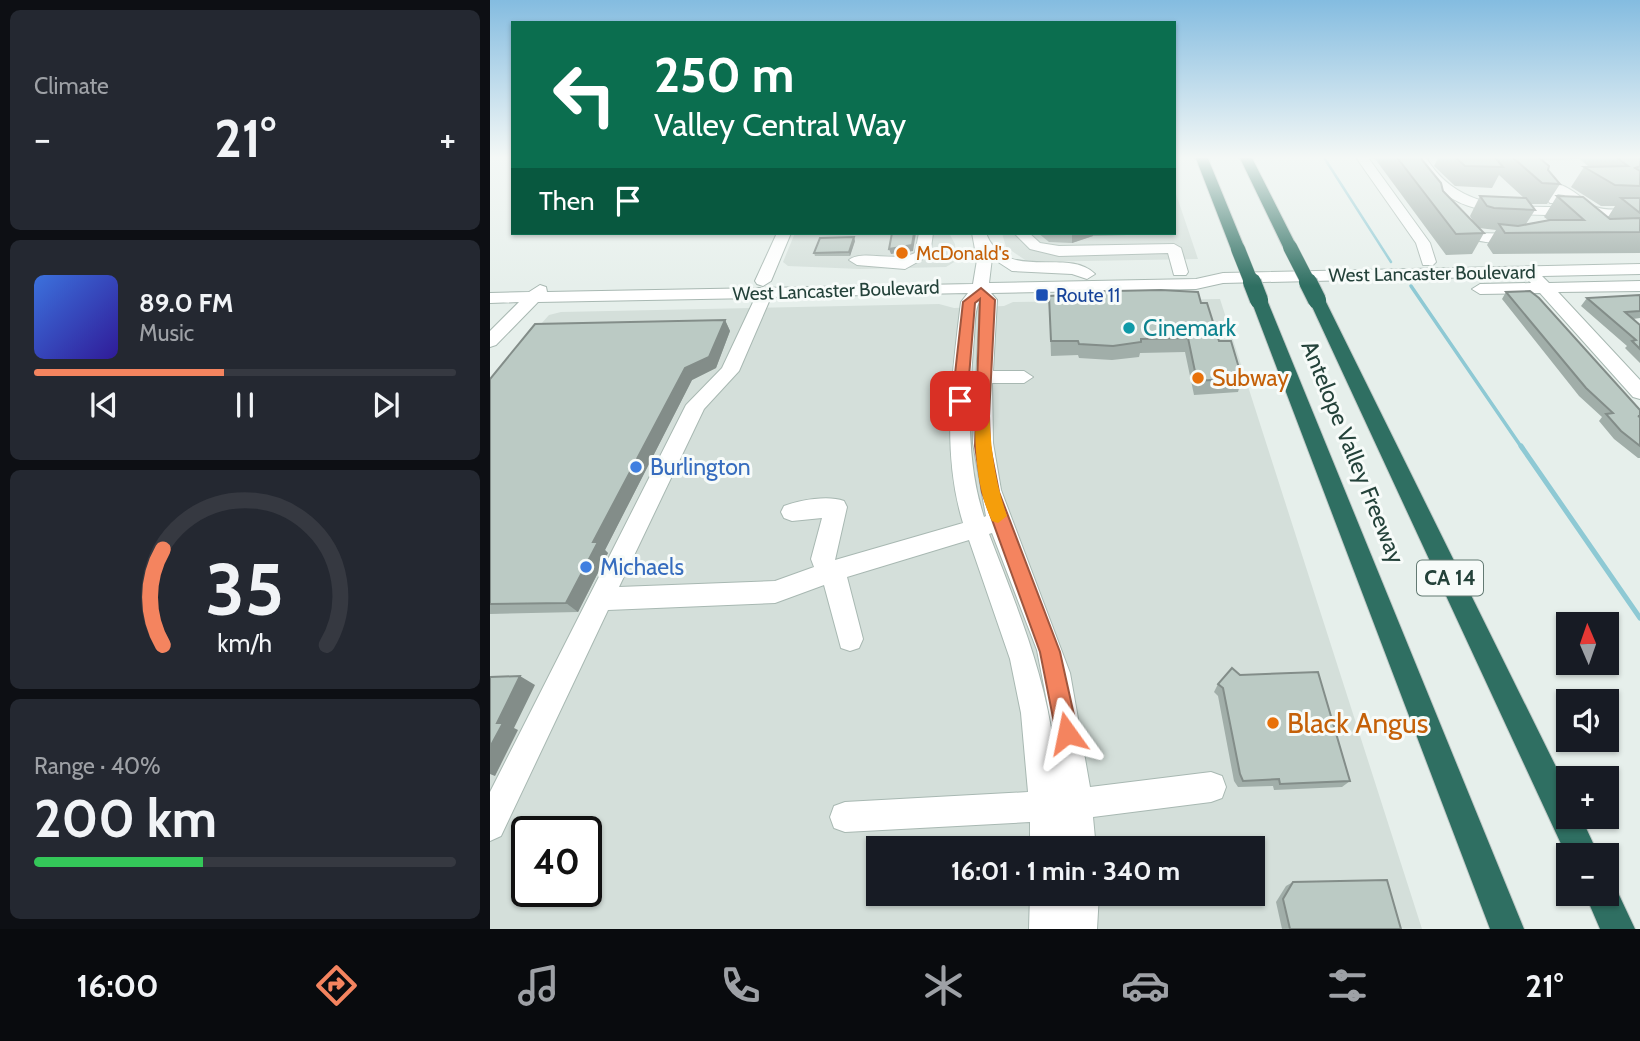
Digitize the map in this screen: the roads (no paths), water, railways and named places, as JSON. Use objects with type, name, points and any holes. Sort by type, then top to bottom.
[{"type":"highway","name":"Antelope Valley Freeway","points":[[1218,199],[1507,929]]},
{"type":"highway","name":"Antelope Valley Freeway","points":[[1266,199],[1577,843]]},
{"type":"highway","points":[[1607,906],[1618,929]]},
{"type":"street","points":[[1392,199],[1423,243],[1428,262]]},
{"type":"street","points":[[1554,199],[1563,209]]},
{"type":"street","points":[[1576,199],[1594,213]]},
{"type":"street","points":[[1518,210],[1532,227],[1529,237],[1473,237],[1459,231],[1451,200],[1499,210],[1563,209],[1594,213],[1640,213]]},
{"type":"street","points":[[490,825],[696,405],[730,370],[783,235]]},
{"type":"street","points":[[857,260],[905,264],[922,254],[926,235]]},
{"type":"street","points":[[1023,235],[1035,246],[1059,251],[1174,248],[1180,272]]},
{"type":"street","points":[[981,238],[1012,266],[1076,269],[1087,274]]},
{"type":"street","points":[[981,238],[982,285],[989,300],[983,377],[982,446],[990,492],[988,525],[998,582],[1020,647],[1038,733],[1046,836]]},
{"type":"street","name":"West Lancaster Boulevard","points":[[982,285],[1087,274],[1180,272],[1223,278],[1640,269]]},
{"type":"street","points":[[1529,271],[1638,388]]},
{"type":"street","name":"West Lancaster Boulevard","points":[[490,298],[764,287],[1196,284],[1223,278]]},
{"type":"street","points":[[982,285],[969,302],[960,401],[961,456],[988,525],[1050,652],[1073,761],[1079,836]]},
{"type":"street","name":"West Lancaster Boulevard","points":[[490,286],[535,297]]},
{"type":"street","name":"West Lancaster Boulevard","points":[[1480,289],[1640,286]]},
{"type":"street","points":[[490,341],[535,297]]},
{"type":"street","points":[[490,360],[523,322],[535,297]]},
{"type":"street","points":[[983,377],[1024,377]]},
{"type":"street","points":[[792,512],[836,507],[823,558],[831,572],[850,639]]},
{"type":"street","points":[[603,598],[775,592],[831,572],[988,525]]},
{"type":"street","points":[[1020,647],[1032,661],[1041,692],[1058,789],[1077,804],[1211,787]]},
{"type":"street","points":[[845,817],[1045,806]]},
{"type":"street","points":[[1045,806],[1057,822],[1061,836]]},
{"type":"street","points":[[1046,929],[1047,906]]},
{"type":"street","points":[[1065,929],[1066,906]]},
{"type":"street","points":[[1080,929],[1081,906]]},
{"type":"waterway","points":[[1351,199],[1391,262]]},
{"type":"waterway","points":[[1411,286],[1522,448]]},
{"type":"waterway","points":[[1521,446],[1640,618]]},
{"type":"place","name":"McDonald's","points":[[902,253]]},
{"type":"place","name":"Route 11","points":[[1042,295]]},
{"type":"place","name":"Cinemark","points":[[1129,328]]},
{"type":"place","name":"Subway","points":[[1198,378]]},
{"type":"place","name":"Burlington","points":[[636,467]]},
{"type":"place","name":"Michaels","points":[[586,567]]},
{"type":"place","name":"Black Angus","points":[[1273,723]]}]
